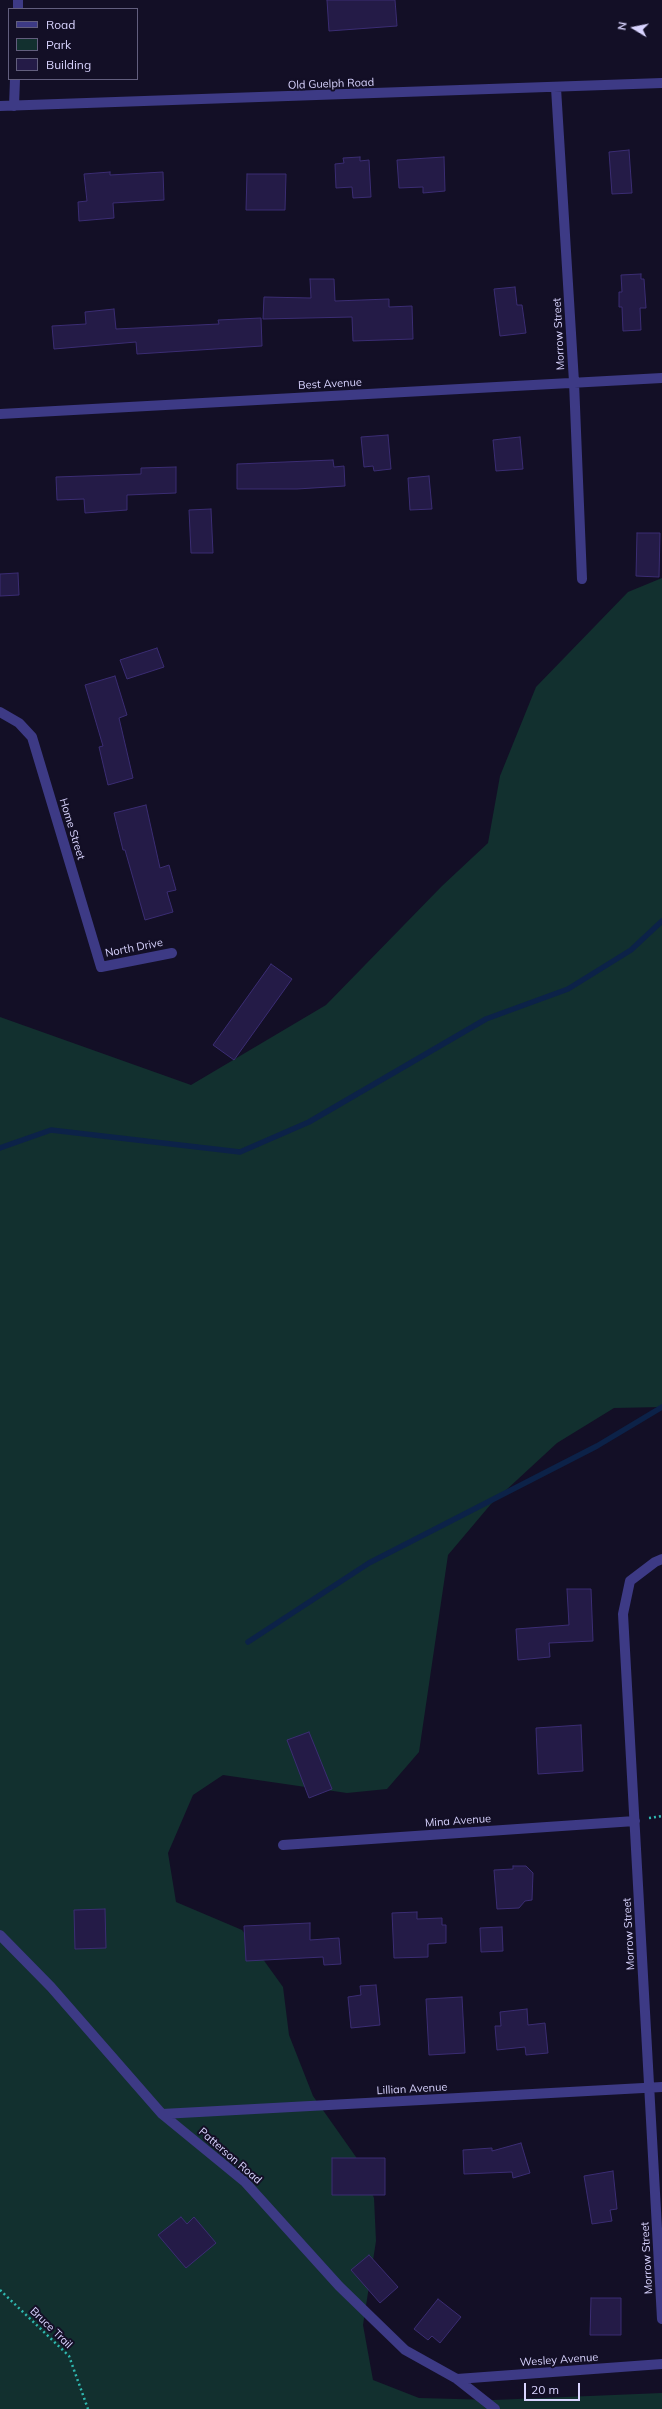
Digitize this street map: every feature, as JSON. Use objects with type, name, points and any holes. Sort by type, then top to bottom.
[{"type":"street","points":[[14,106],[15,80]]},
{"type":"street","name":"Old Guelph Road","points":[[0,106],[556,88],[662,83]]},
{"type":"street","name":"Morrow Street","points":[[556,88],[574,382],[582,578]]},
{"type":"street","name":"Best Avenue","points":[[0,414],[662,378]]},
{"type":"street","name":"Home Street","points":[[0,712],[19,723],[32,737],[101,967]]},
{"type":"street","name":"North Drive","points":[[101,967],[172,953]]},
{"type":"street","name":"Morrow Street","points":[[659,1560],[630,1581],[623,1614],[662,2319]]},
{"type":"street","name":"Mina Avenue","points":[[283,1845],[635,1821]]},
{"type":"street","name":"Patterson Road","points":[[0,1934],[50,1987],[162,2114],[245,2182],[338,2286],[405,2350],[458,2379],[495,2409]]},
{"type":"street","name":"Lillian Avenue","points":[[162,2114],[662,2087]]},
{"type":"street","name":"Wesley Avenue","points":[[458,2379],[662,2364]]},
{"type":"path","name":"Bruce Trail","points":[[0,2290],[69,2356],[88,2409]]},
{"type":"green space","points":[[662,578],[662,1407],[614,1408],[557,1443],[491,1504],[448,1555],[419,1752],[387,1789],[347,1793],[223,1775],[193,1795],[168,1853],[176,1902],[242,1930],[283,1987],[289,2035],[313,2096],[356,2157],[374,2198],[376,2241],[363,2325],[373,2380],[419,2398],[493,2400],[662,2393],[662,2409],[0,2409],[0,1017],[191,1085],[326,1005],[442,886],[488,843],[500,776],[536,687],[628,592]]},
{"type":"building","points":[[327,0],[395,0],[397,26],[329,31]]},
{"type":"building","points":[[629,150],[632,193],[612,194],[609,152]]},
{"type":"building","points":[[360,157],[360,161],[369,160],[371,197],[353,198],[352,187],[336,188],[335,164],[344,163],[343,158]]},
{"type":"building","points":[[444,157],[445,191],[423,193],[423,187],[399,188],[397,160]]},
{"type":"building","points":[[110,172],[110,175],[163,172],[164,200],[113,203],[114,218],[79,221],[78,202],[87,201],[84,174]]},
{"type":"building","points":[[247,174],[286,174],[285,210],[246,210]]},
{"type":"building","points":[[641,274],[641,279],[644,279],[646,308],[640,308],[641,330],[623,331],[622,307],[619,307],[619,292],[622,292],[621,275]]},
{"type":"building","points":[[310,279],[334,279],[335,301],[389,299],[389,307],[412,306],[413,339],[353,341],[352,317],[263,319],[264,297],[311,298]]},
{"type":"building","points":[[515,287],[517,305],[522,305],[526,333],[500,336],[494,289]]},
{"type":"building","points":[[114,309],[116,329],[219,324],[218,320],[261,318],[262,346],[137,354],[136,342],[54,349],[52,326],[86,324],[85,312]]},
{"type":"building","points":[[388,435],[391,469],[374,471],[373,466],[364,467],[361,437]]},
{"type":"building","points":[[520,437],[523,469],[496,471],[493,440]]},
{"type":"building","points":[[333,460],[334,467],[344,466],[345,486],[297,489],[237,489],[237,464]]},
{"type":"building","points":[[176,467],[176,493],[127,495],[127,510],[85,513],[84,499],[57,500],[56,477],[141,474],[141,468]]},
{"type":"building","points":[[429,476],[432,509],[410,510],[408,478]]},
{"type":"building","points":[[211,509],[213,553],[191,553],[189,510]]},
{"type":"building","points":[[637,533],[660,533],[659,577],[636,576]]},
{"type":"building","points":[[18,573],[19,595],[0,596],[0,574]]},
{"type":"building","points":[[157,648],[164,667],[127,679],[120,660]]},
{"type":"building","points":[[115,676],[127,715],[119,718],[133,778],[108,785],[99,747],[103,746],[85,685]]},
{"type":"building","points":[[146,805],[160,868],[169,865],[176,890],[167,892],[173,912],[145,920],[125,850],[123,850],[114,813]]},
{"type":"building","points":[[271,964],[292,979],[234,1060],[213,1045]]},
{"type":"building","points":[[567,1589],[591,1589],[593,1641],[549,1643],[550,1657],[518,1660],[516,1629],[569,1625]]},
{"type":"building","points":[[581,1725],[583,1771],[538,1774],[536,1728]]},
{"type":"building","points":[[309,1732],[332,1789],[309,1798],[287,1740]]},
{"type":"building","points":[[513,1866],[526,1866],[533,1873],[532,1900],[525,1901],[519,1908],[497,1909],[494,1870],[513,1869]]},
{"type":"building","points":[[105,1909],[106,1948],[75,1949],[74,1910]]},
{"type":"building","points":[[417,1912],[417,1919],[442,1918],[442,1925],[446,1925],[446,1943],[428,1944],[428,1957],[394,1958],[392,1913]]},
{"type":"building","points":[[310,1923],[310,1940],[339,1938],[341,1964],[324,1965],[323,1957],[246,1961],[244,1926]]},
{"type":"building","points":[[502,1927],[503,1951],[481,1952],[480,1928]]},
{"type":"building","points":[[376,1985],[380,2025],[351,2028],[348,1997],[361,1995],[360,1986]]},
{"type":"building","points":[[462,1997],[465,2053],[429,2055],[426,1999]]},
{"type":"building","points":[[527,2009],[528,2025],[545,2023],[548,2053],[526,2055],[525,2047],[497,2050],[495,2026],[501,2026],[500,2012]]},
{"type":"building","points":[[521,2143],[530,2173],[513,2178],[512,2172],[464,2174],[463,2150],[492,2148],[492,2151]]},
{"type":"building","points":[[332,2158],[385,2158],[385,2195],[332,2195]]},
{"type":"building","points":[[613,2171],[617,2209],[610,2210],[612,2221],[592,2224],[584,2176]]},
{"type":"building","points":[[181,2217],[187,2224],[194,2217],[216,2243],[186,2268],[158,2235]]},
{"type":"building","points":[[369,2255],[398,2287],[380,2303],[351,2270]]},
{"type":"building","points":[[591,2298],[621,2298],[621,2335],[590,2335]]},
{"type":"building","points":[[438,2299],[461,2317],[440,2343],[432,2336],[428,2340],[414,2329]]},
{"type":"waterway","points":[[0,1148],[51,1130],[240,1152],[309,1122],[486,1019],[568,989],[631,950],[662,921]]},
{"type":"waterway","points":[[248,1642],[369,1563],[597,1446],[662,1407]]}]
